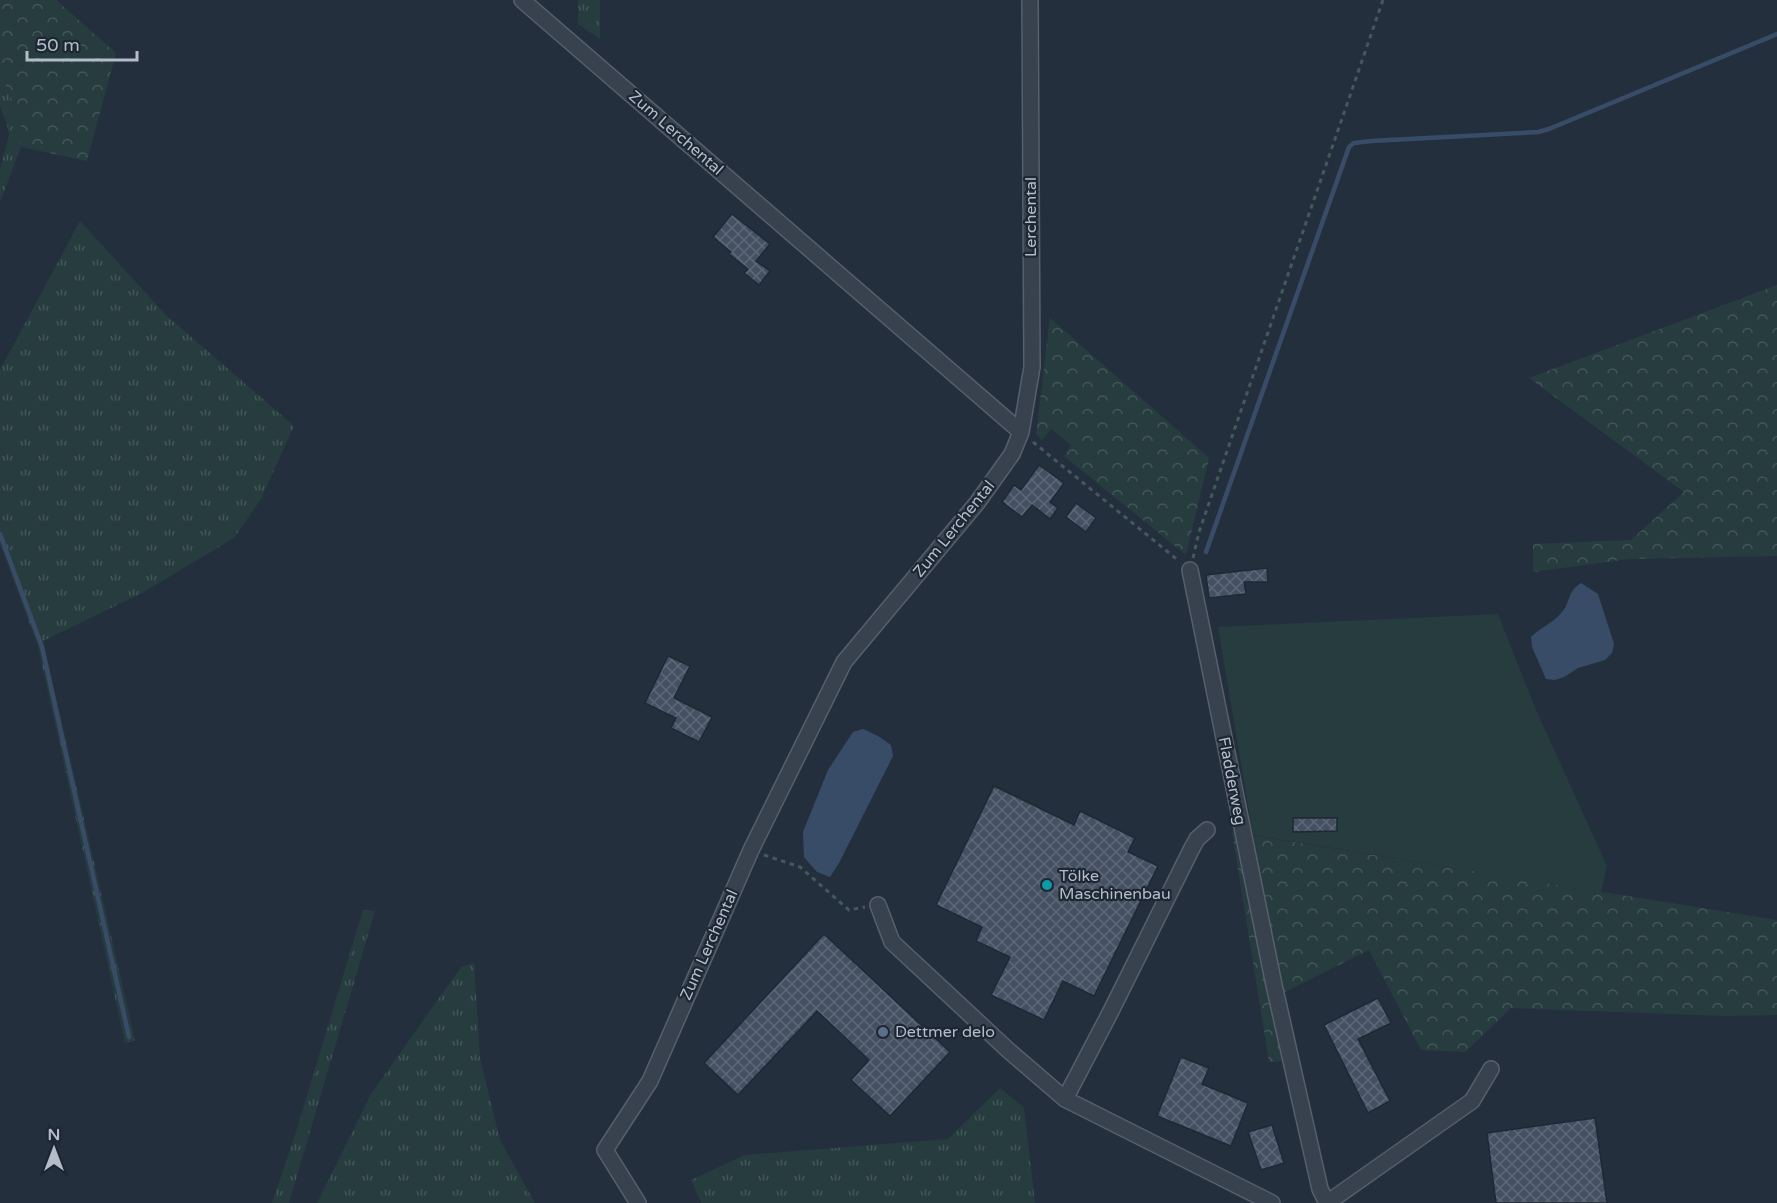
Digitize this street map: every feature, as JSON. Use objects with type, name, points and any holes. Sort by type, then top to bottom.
[{"type":"street","name":"Zum Lerchental","points":[[522,0],[1021,432],[1012,454],[977,503],[844,662],[751,850],[650,1081],[605,1150],[638,1203]]},
{"type":"street","name":"Lerchental","points":[[1021,432],[1032,366],[1030,0]]},
{"type":"street","name":"Fladderweg","points":[[1190,570],[1274,985],[1320,1189],[1327,1203],[1472,1101],[1491,1069]]},
{"type":"street","name":"Fladderweg","points":[[1065,1099],[1192,848],[1197,839],[1207,830]]},
{"type":"street","points":[[878,905],[892,942],[1008,1050],[1065,1099],[1272,1203]]},
{"type":"path","points":[[1021,432],[1190,570],[1199,532],[1383,0]]},
{"type":"path","points":[[751,850],[800,867],[849,910],[878,905]]},
{"type":"green space","points":[[0,0],[56,0],[116,53],[87,161],[21,147],[21,120],[0,72]]},
{"type":"green space","points":[[578,0],[600,0],[600,39],[578,24]]},
{"type":"green space","points":[[0,72],[21,120],[21,147],[0,202],[0,169],[9,135],[0,107]]},
{"type":"green space","points":[[80,221],[166,315],[294,426],[261,499],[234,538],[142,593],[43,641],[135,1040],[125,1043],[38,646],[0,544],[0,370]]},
{"type":"green space","points":[[1777,285],[1777,556],[1629,559],[1533,572],[1533,544],[1631,540],[1684,492],[1529,378]]},
{"type":"green space","points":[[1050,318],[1209,458],[1186,555],[1064,456],[1071,445],[1051,429],[1042,440],[1036,434]]},
{"type":"green space","points":[[1498,614],[1536,710],[1607,866],[1601,892],[1253,835],[1218,627]]},
{"type":"green space","points":[[1232,832],[1777,920],[1777,1015],[1724,1016],[1511,1008],[1465,1052],[1421,1050],[1369,950],[1273,998],[1289,1061],[1269,1062]]},
{"type":"green space","points":[[363,910],[375,911],[289,1203],[272,1203],[296,1132]]},
{"type":"green space","points":[[474,963],[480,1058],[500,1140],[535,1203],[317,1203],[371,1094],[461,967]]},
{"type":"green space","points":[[1000,1088],[1024,1108],[1035,1203],[701,1203],[691,1180],[745,1155],[948,1139]]},
{"type":"water","points":[[1581,583],[1598,594],[1614,644],[1612,653],[1605,660],[1578,668],[1564,677],[1555,680],[1546,679],[1532,647],[1531,637],[1561,613],[1572,591]]},
{"type":"water","points":[[863,729],[891,745],[893,756],[830,877],[817,872],[804,857],[803,832],[828,770],[853,732]]},
{"type":"building","points":[[732,214],[770,244],[756,261],[770,271],[759,285],[744,273],[748,269],[713,237]]},
{"type":"building","points":[[1039,465],[1064,483],[1050,502],[1058,508],[1050,519],[1032,505],[1022,517],[1002,502],[1014,485],[1021,490]]},
{"type":"building","points":[[1076,503],[1096,518],[1086,532],[1066,517]]},
{"type":"building","points":[[1267,568],[1268,582],[1244,582],[1246,594],[1209,598],[1206,575]]},
{"type":"building","points":[[668,656],[690,666],[674,698],[712,717],[699,742],[671,728],[676,718],[645,703]]},
{"type":"building","name":"Tölke Maschinenbau","points":[[994,786],[1074,825],[1080,811],[1135,838],[1128,852],[1158,866],[1094,996],[1063,981],[1044,1020],[991,995],[1010,957],[976,941],[982,927],[936,905]]},
{"type":"building","points":[[1293,818],[1337,818],[1337,831],[1293,832]]},
{"type":"building","name":"Dettmer delo","points":[[824,934],[950,1052],[890,1116],[851,1080],[869,1060],[817,1011],[738,1095],[704,1063]]},
{"type":"building","points":[[1378,998],[1391,1023],[1358,1039],[1390,1101],[1368,1113],[1324,1025]]},
{"type":"building","points":[[1181,1057],[1209,1068],[1202,1084],[1248,1103],[1231,1146],[1157,1116]]},
{"type":"building","points":[[1595,1118],[1607,1203],[1496,1203],[1487,1133]]},
{"type":"building","points":[[1272,1125],[1284,1163],[1261,1170],[1248,1132]]},
{"type":"waterway","points":[[1206,552],[1349,147],[1354,143],[1371,141],[1538,132],[1777,34]]},
{"type":"waterway","points":[[0,534],[42,647],[129,1037]]},
{"type":"place","name":"Tölke Maschinenbau","points":[[1047,885]]},
{"type":"place","name":"Dettmer delo","points":[[883,1032]]}]
